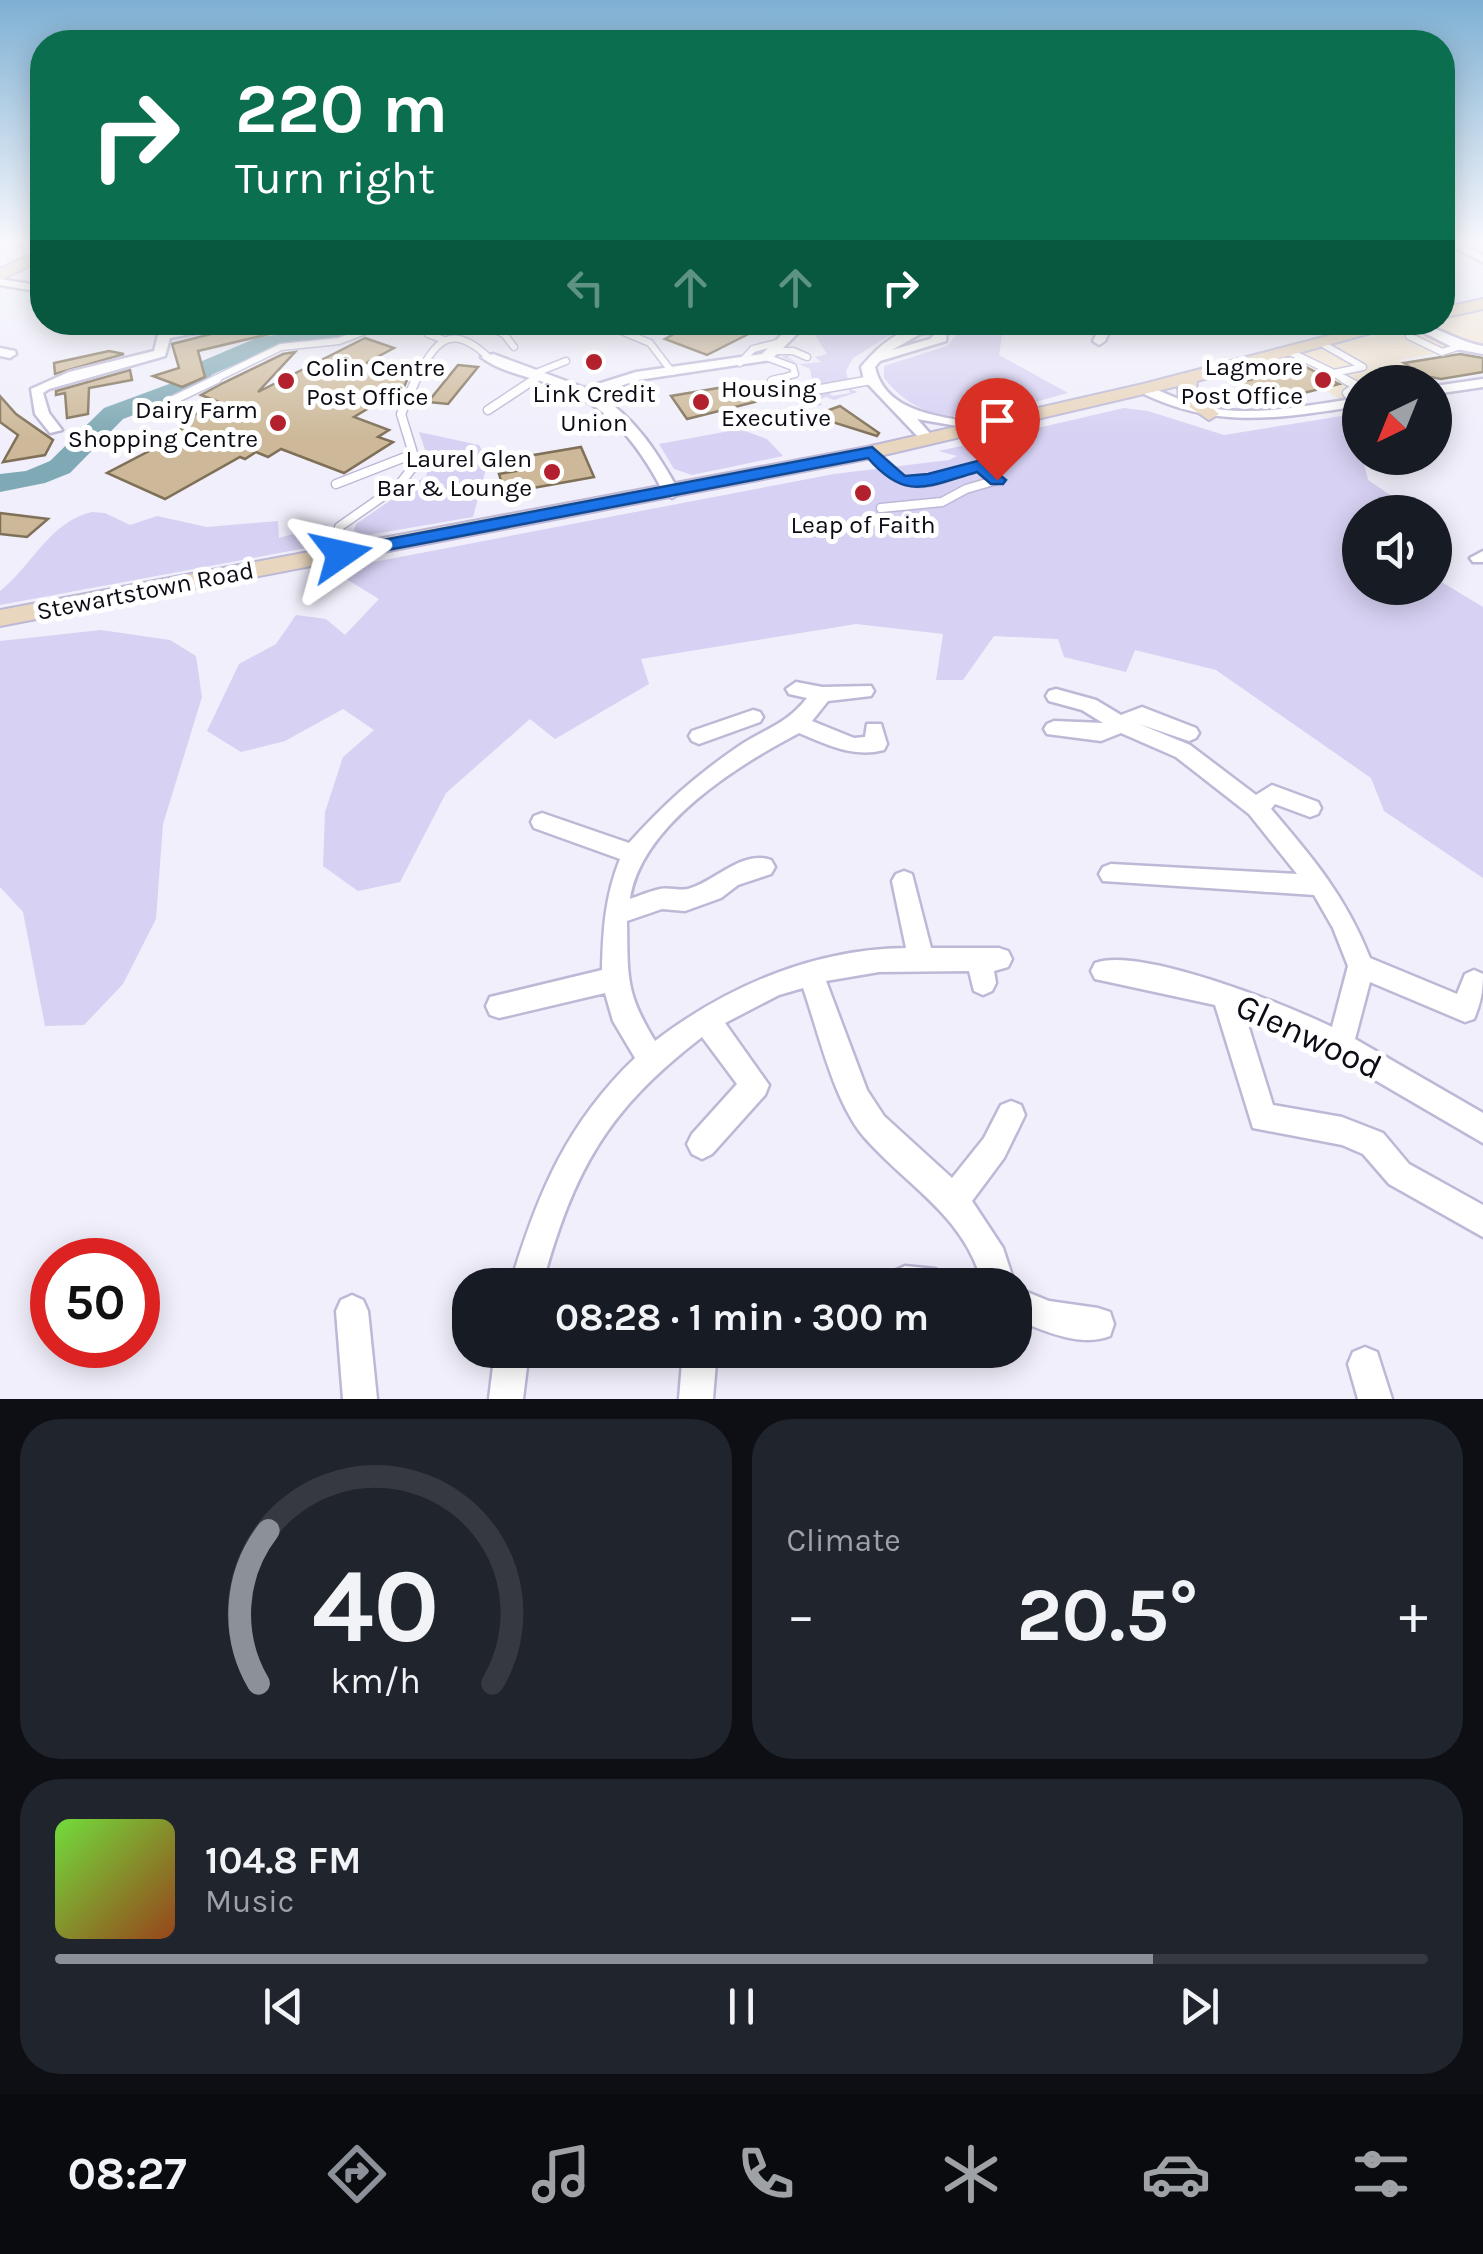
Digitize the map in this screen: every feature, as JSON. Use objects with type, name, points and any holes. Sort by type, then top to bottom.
[{"type":"main road","name":"Stewartstown Road","points":[[0,618],[872,452],[1294,355],[1321,343],[1364,335]]},
{"type":"main road","points":[[1188,377],[1186,396],[1209,414]]},
{"type":"street","points":[[55,430],[42,414],[38,386],[160,353],[161,335]]},
{"type":"street","points":[[584,393],[616,380],[740,363],[776,350],[790,335]]},
{"type":"street","points":[[1099,341],[1102,335]]},
{"type":"street","points":[[1429,335],[1483,350]]},
{"type":"street","points":[[488,357],[584,393],[629,422],[646,442],[672,493]]},
{"type":"street","points":[[876,358],[868,367],[871,380],[928,439]]},
{"type":"street","points":[[1452,388],[1483,383]]},
{"type":"street","points":[[1144,390],[1209,414],[1252,417],[1342,404]]},
{"type":"street","points":[[901,412],[981,428]]},
{"type":"street","points":[[796,689],[822,694],[864,691]]},
{"type":"street","points":[[652,1060],[622,1012],[615,979],[615,914],[633,854],[678,803],[748,750],[798,724],[822,694]]},
{"type":"street","points":[[1056,696],[1105,713],[1120,724],[1183,751],[1257,808],[1321,885],[1344,923],[1361,966],[1341,1042]]},
{"type":"street","points":[[1054,729],[1101,733],[1142,714],[1189,733]]},
{"type":"street","points":[[699,736],[753,716]]},
{"type":"street","points":[[798,724],[853,746],[877,744],[874,729]]},
{"type":"street","points":[[724,726],[748,750]]},
{"type":"street","points":[[1257,808],[1272,794],[1310,808]]},
{"type":"street","points":[[542,822],[633,854]]},
{"type":"street","points":[[615,914],[662,899],[685,902],[713,891],[730,877],[763,866]]},
{"type":"street","points":[[1111,874],[1321,885]]},
{"type":"street","points":[[904,881],[922,961]]},
{"type":"street","points":[[532,1268],[569,1165],[594,1124],[652,1060],[705,1019],[753,991],[862,962],[922,961],[987,967]]},
{"type":"street","points":[[1361,966],[1464,1010],[1474,982]]},
{"type":"street","points":[[811,975],[856,1099],[874,1126],[954,1200],[994,1268]]},
{"type":"street","points":[[499,1006],[615,979]]},
{"type":"street","name":"Glenwood","points":[[1118,980],[1165,979],[1226,997],[1341,1042],[1483,1129]]},
{"type":"street","points":[[1226,997],[1263,1118],[1342,1132],[1372,1142],[1398,1174],[1483,1222]]},
{"type":"street","points":[[702,1144],[755,1086],[705,1019]]},
{"type":"street","points":[[954,1200],[994,1148],[1011,1115]]},
{"type":"street","points":[[1032,1310],[1098,1324]]},
{"type":"street","points":[[352,1311],[360,1399]]},
{"type":"street","points":[[1365,1364],[1376,1399]]},
{"type":"street","points":[[506,1399],[510,1368]]},
{"type":"street","points":[[696,1399],[699,1368]]},
{"type":"lane","points":[[169,417],[169,402],[281,346],[339,341],[355,335]]},
{"type":"lane","points":[[431,335],[444,340],[466,336],[488,357]]},
{"type":"lane","points":[[505,335],[514,346]]},
{"type":"lane","points":[[632,335],[650,343],[672,372]]},
{"type":"lane","points":[[341,554],[339,527],[409,476],[416,463],[401,414],[422,366],[444,340]]},
{"type":"lane","points":[[740,363],[765,343],[793,367],[795,374],[772,380]]},
{"type":"lane","points":[[1321,343],[1363,366],[1334,373]]},
{"type":"lane","points":[[776,350],[808,357]]},
{"type":"lane","points":[[1294,355],[1342,378]]},
{"type":"lane","points":[[488,410],[534,376],[563,364]]},
{"type":"lane","points":[[821,388],[871,380]]},
{"type":"lane","points":[[872,452],[902,481],[929,480],[981,466],[997,480],[966,489],[942,502],[880,508]]},
{"type":"lane","points":[[336,484],[359,478],[399,456],[413,454]]},
{"type":"shaded area","points":[[1483,311],[1483,354],[1460,349],[1400,360],[1407,365],[1342,365],[1340,399],[1272,359],[1378,335],[1455,335],[1455,317]]},
{"type":"shaded area","points":[[815,335],[890,335],[853,358],[846,371],[848,381],[815,387],[818,392],[828,391],[832,396],[850,393],[848,388],[858,392],[834,400],[826,397],[818,400],[822,405],[817,406],[810,369],[782,357],[792,354],[787,357],[799,364],[821,362],[815,357],[827,354]]},
{"type":"shaded area","points":[[956,335],[1002,335],[999,355],[1068,393],[994,413],[947,415],[925,410],[904,398],[884,378],[884,366],[947,346]]},
{"type":"shaded area","points":[[1124,408],[1148,411],[1224,435],[1342,416],[1342,475],[1367,475],[1368,480],[1390,495],[1342,495],[1342,605],[1452,605],[1452,588],[1483,607],[1483,878],[1384,811],[1371,778],[1216,670],[1135,650],[1126,672],[1064,657],[1058,639],[994,636],[963,680],[936,680],[943,634],[856,624],[641,659],[649,684],[555,739],[530,719],[446,793],[400,882],[358,891],[323,866],[325,812],[343,757],[374,730],[343,709],[285,741],[241,752],[207,731],[239,664],[276,644],[296,615],[326,619],[345,635],[379,599],[338,574],[337,569],[834,474],[957,456],[939,451]]},
{"type":"shaded area","points":[[740,429],[767,439],[783,456],[692,475],[674,469],[659,444]]},
{"type":"shaded area","points":[[419,432],[479,445],[488,461],[473,517],[362,536],[354,530],[356,524],[426,476],[430,464]]},
{"type":"shaded area","points":[[105,513],[130,525],[157,516],[207,527],[278,521],[279,538],[327,524],[326,538],[312,547],[0,605],[0,591],[53,535],[77,517]]},
{"type":"shaded area","points":[[101,630],[170,640],[196,656],[202,697],[163,824],[156,919],[123,984],[84,1025],[45,1026],[23,912],[0,887],[0,641]]},
{"type":"building","points":[[207,335],[265,335],[198,351],[205,377],[182,387],[153,376],[179,368],[172,344]]},
{"type":"building","points":[[672,335],[746,335],[707,355],[665,339]]},
{"type":"building","name":"Dairy Farm Shopping Centre","points":[[365,338],[394,348],[366,363],[408,378],[404,387],[354,417],[389,430],[378,437],[393,442],[344,473],[281,449],[268,457],[256,452],[165,499],[107,473],[149,451],[143,448],[189,425],[181,422],[219,402],[201,395],[223,383],[295,352],[258,392]]},
{"type":"building","points":[[109,351],[124,354],[55,374],[54,363]]},
{"type":"building","points":[[1460,354],[1483,358],[1483,372],[1452,377],[1452,365],[1404,363]]},
{"type":"building","points":[[458,365],[478,367],[448,404],[428,402]]},
{"type":"building","points":[[1304,366],[1339,384],[1268,402],[1237,383]]},
{"type":"building","points":[[130,370],[132,380],[89,388],[88,414],[67,418],[65,393],[56,395],[56,391]]},
{"type":"building","name":"Housing Executive","points":[[747,383],[759,397],[753,398],[755,402],[687,419],[671,396]]},
{"type":"building","points":[[0,396],[16,414],[53,440],[45,455],[3,462],[18,435],[0,422]]},
{"type":"building","points":[[840,406],[879,433],[877,436],[813,416]]},
{"type":"building","name":"Laurel Glen Bar & Lounge","points":[[581,447],[594,477],[505,493],[499,474],[527,469],[522,457]]},
{"type":"building","points":[[0,513],[48,519],[27,537],[0,534]]},
{"type":"waterway","points":[[0,483],[35,477],[60,467],[113,414],[178,390],[204,369],[267,342],[320,335]]},
{"type":"place","name":"Link Credit Union","points":[[594,362]]},
{"type":"place","name":"Lagmore Post Office","points":[[1323,380]]},
{"type":"place","name":"Colin Centre Post Office","points":[[286,381]]},
{"type":"place","name":"Housing Executive","points":[[701,402]]},
{"type":"place","name":"Dairy Farm Shopping Centre","points":[[278,423]]},
{"type":"place","name":"Laurel Glen Bar & Lounge","points":[[552,472]]},
{"type":"place","name":"Leap of Faith","points":[[863,493]]},
{"type":"route","points":[[341,554],[872,452],[902,481],[929,480],[981,466],[997,480]]}]
